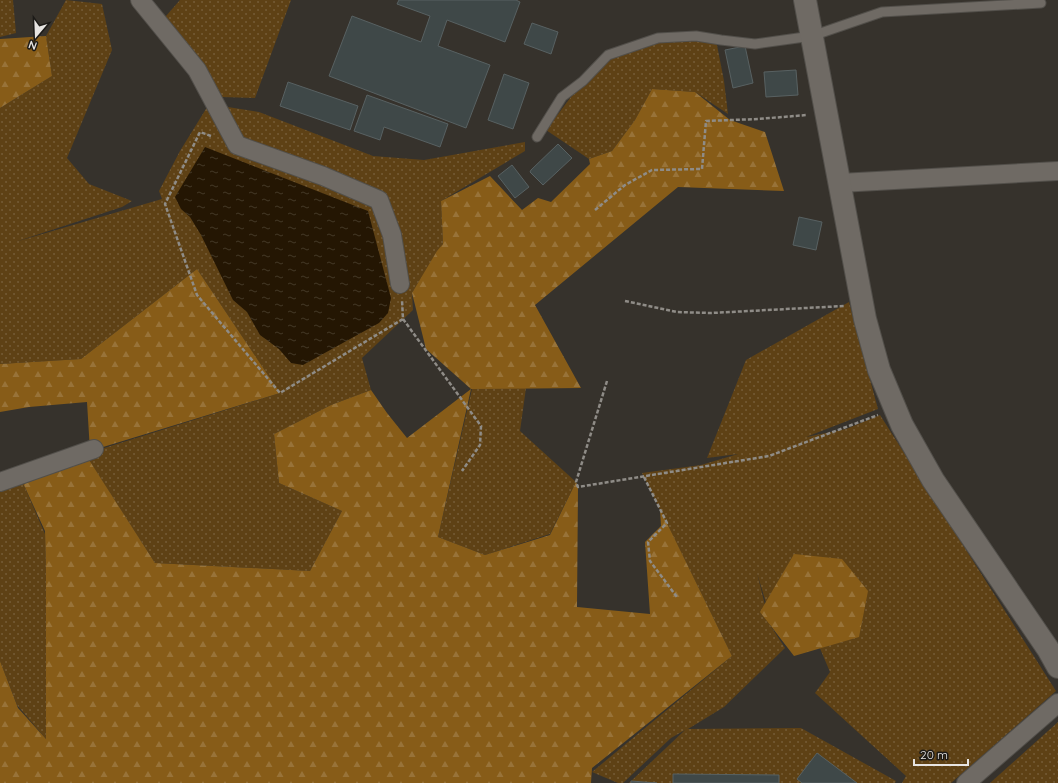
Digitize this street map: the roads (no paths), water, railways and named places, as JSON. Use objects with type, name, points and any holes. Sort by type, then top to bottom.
[{"type":"street","points":[[140,0],[197,70],[237,145],[323,176],[379,200],[392,235],[400,284]]},
{"type":"street","points":[[805,0],[862,304],[879,370],[902,425],[933,480],[1055,654]]},
{"type":"street","points":[[840,183],[1058,171]]},
{"type":"street","points":[[0,482],[94,449]]},
{"type":"street","points":[[966,783],[1058,703]]},
{"type":"lane","points":[[537,137],[562,97],[584,81],[608,55],[658,38],[696,36],[755,44],[812,36],[882,12],[1041,3]]},
{"type":"water","points":[[205,147],[368,211],[391,298],[388,313],[379,323],[303,365],[291,363],[279,349],[260,335],[247,312],[233,300],[201,235],[190,217],[181,209],[175,197]]}]
